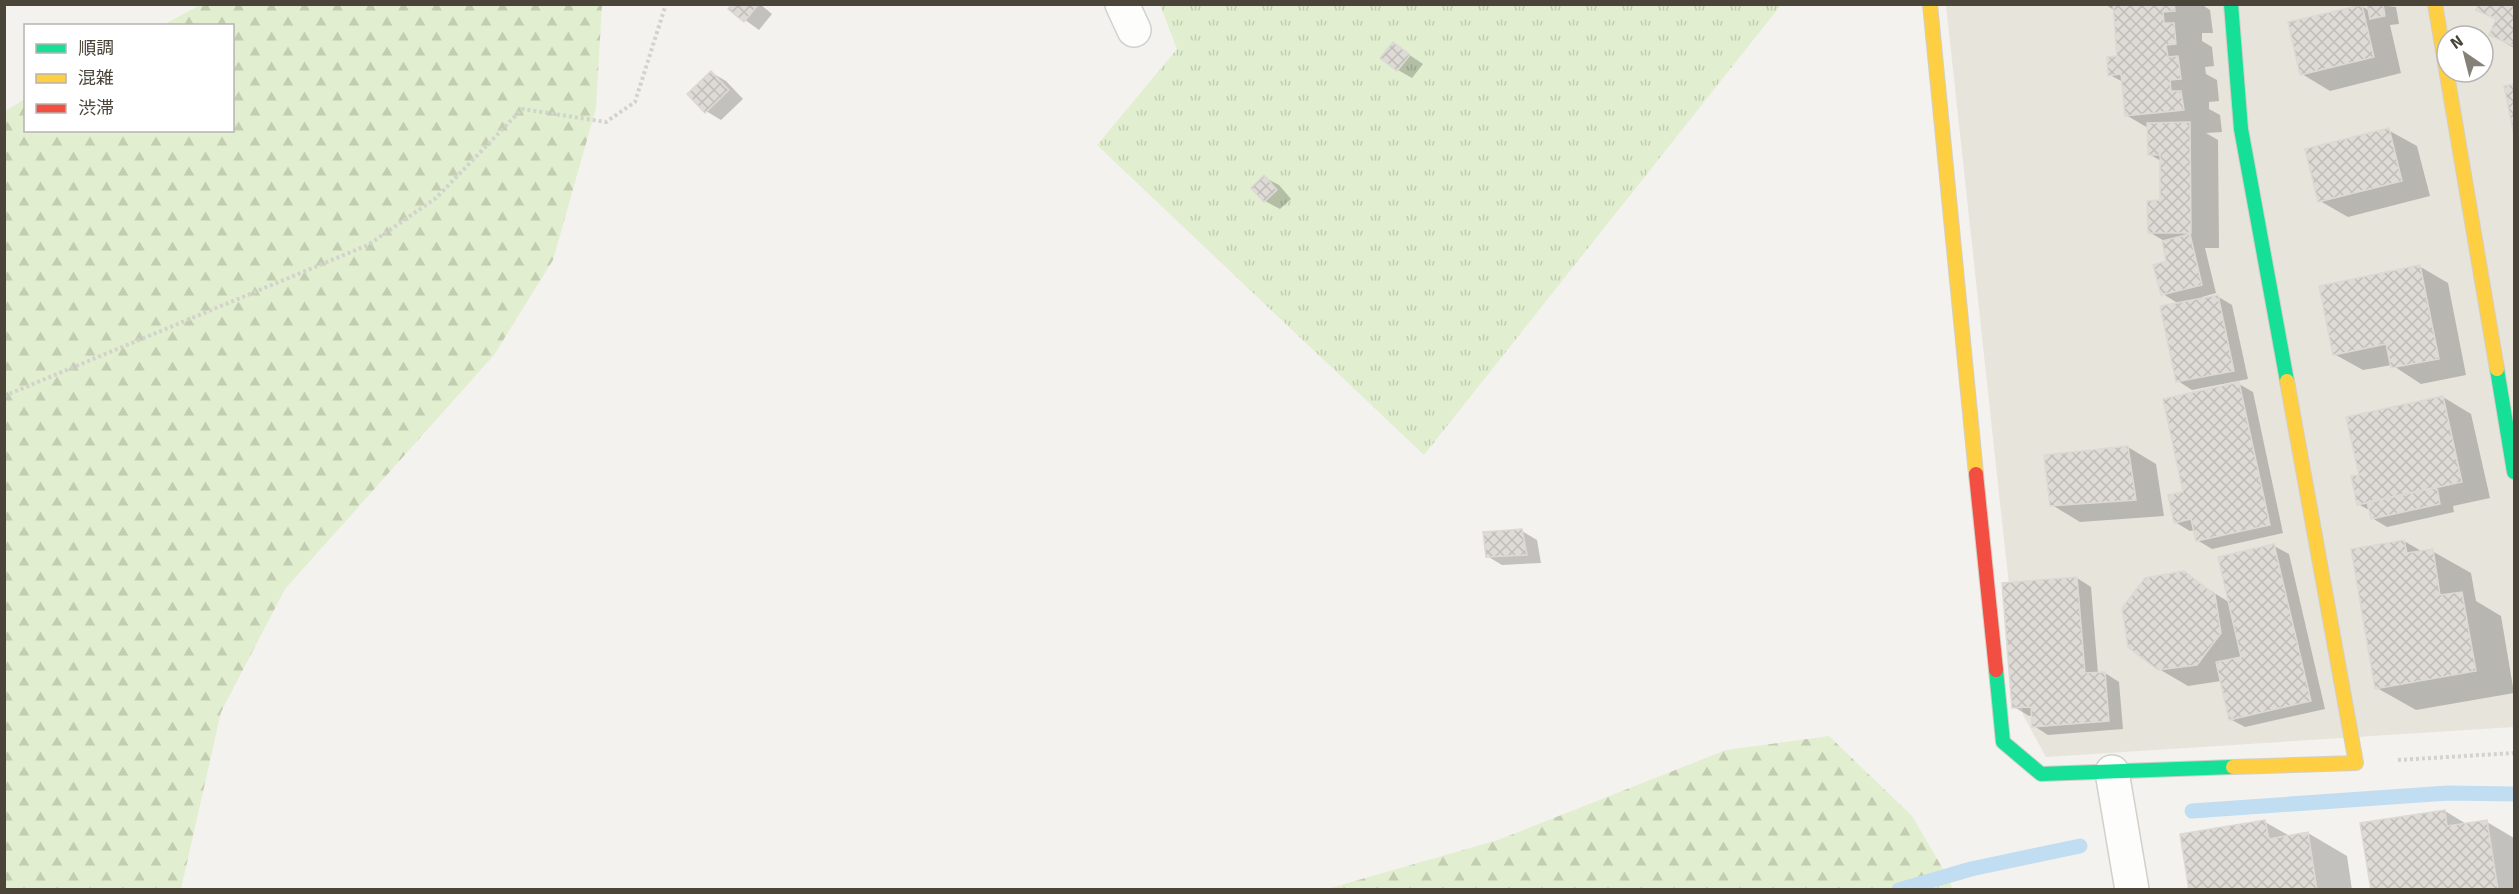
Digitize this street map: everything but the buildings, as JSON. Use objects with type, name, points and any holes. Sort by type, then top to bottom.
[{"type":"street","points":[[1930,4],[2003,742],[2041,774],[2356,763],[2241,129],[2232,4]]},
{"type":"street","points":[[2435,4],[2514,471]]},
{"type":"street","points":[[2112,772],[2132,890]]},
{"type":"path","points":[[4,396],[368,245],[436,198],[522,109],[606,122],[635,102],[666,4]]},
{"type":"path","points":[[2356,763],[2514,753]]},
{"type":"shaded area","points":[[1946,5],[2514,5],[2514,727],[2046,757],[2023,715]]},
{"type":"green space","points":[[202,4],[602,5],[596,108],[553,260],[494,355],[285,589],[221,712],[181,889],[5,889],[5,111],[24,100],[24,132],[234,132],[234,24],[165,24]]},
{"type":"green space","points":[[1160,5],[1781,5],[1424,455],[1097,145],[1177,49]]},
{"type":"green space","points":[[1829,736],[1912,816],[1950,881],[1952,889],[1327,889],[1498,840],[1726,750]]},
{"type":"waterway","points":[[2192,811],[2448,793],[2514,794]]},
{"type":"waterway","points":[[1899,890],[1971,869],[2080,846]]},
{"type":"traffic: fast","points":[[2231,4],[2241,129],[2287,381]]},
{"type":"traffic: fast","points":[[2497,369],[2514,472]]},
{"type":"traffic: fast","points":[[1996,670],[2003,742],[2041,774],[2233,767]]},
{"type":"traffic: slow","points":[[1930,4],[1976,474]]},
{"type":"traffic: slow","points":[[2435,4],[2497,369]]},
{"type":"traffic: slow","points":[[2233,767],[2356,763],[2287,381]]},
{"type":"traffic: jam","points":[[1976,474],[1996,670]]}]
